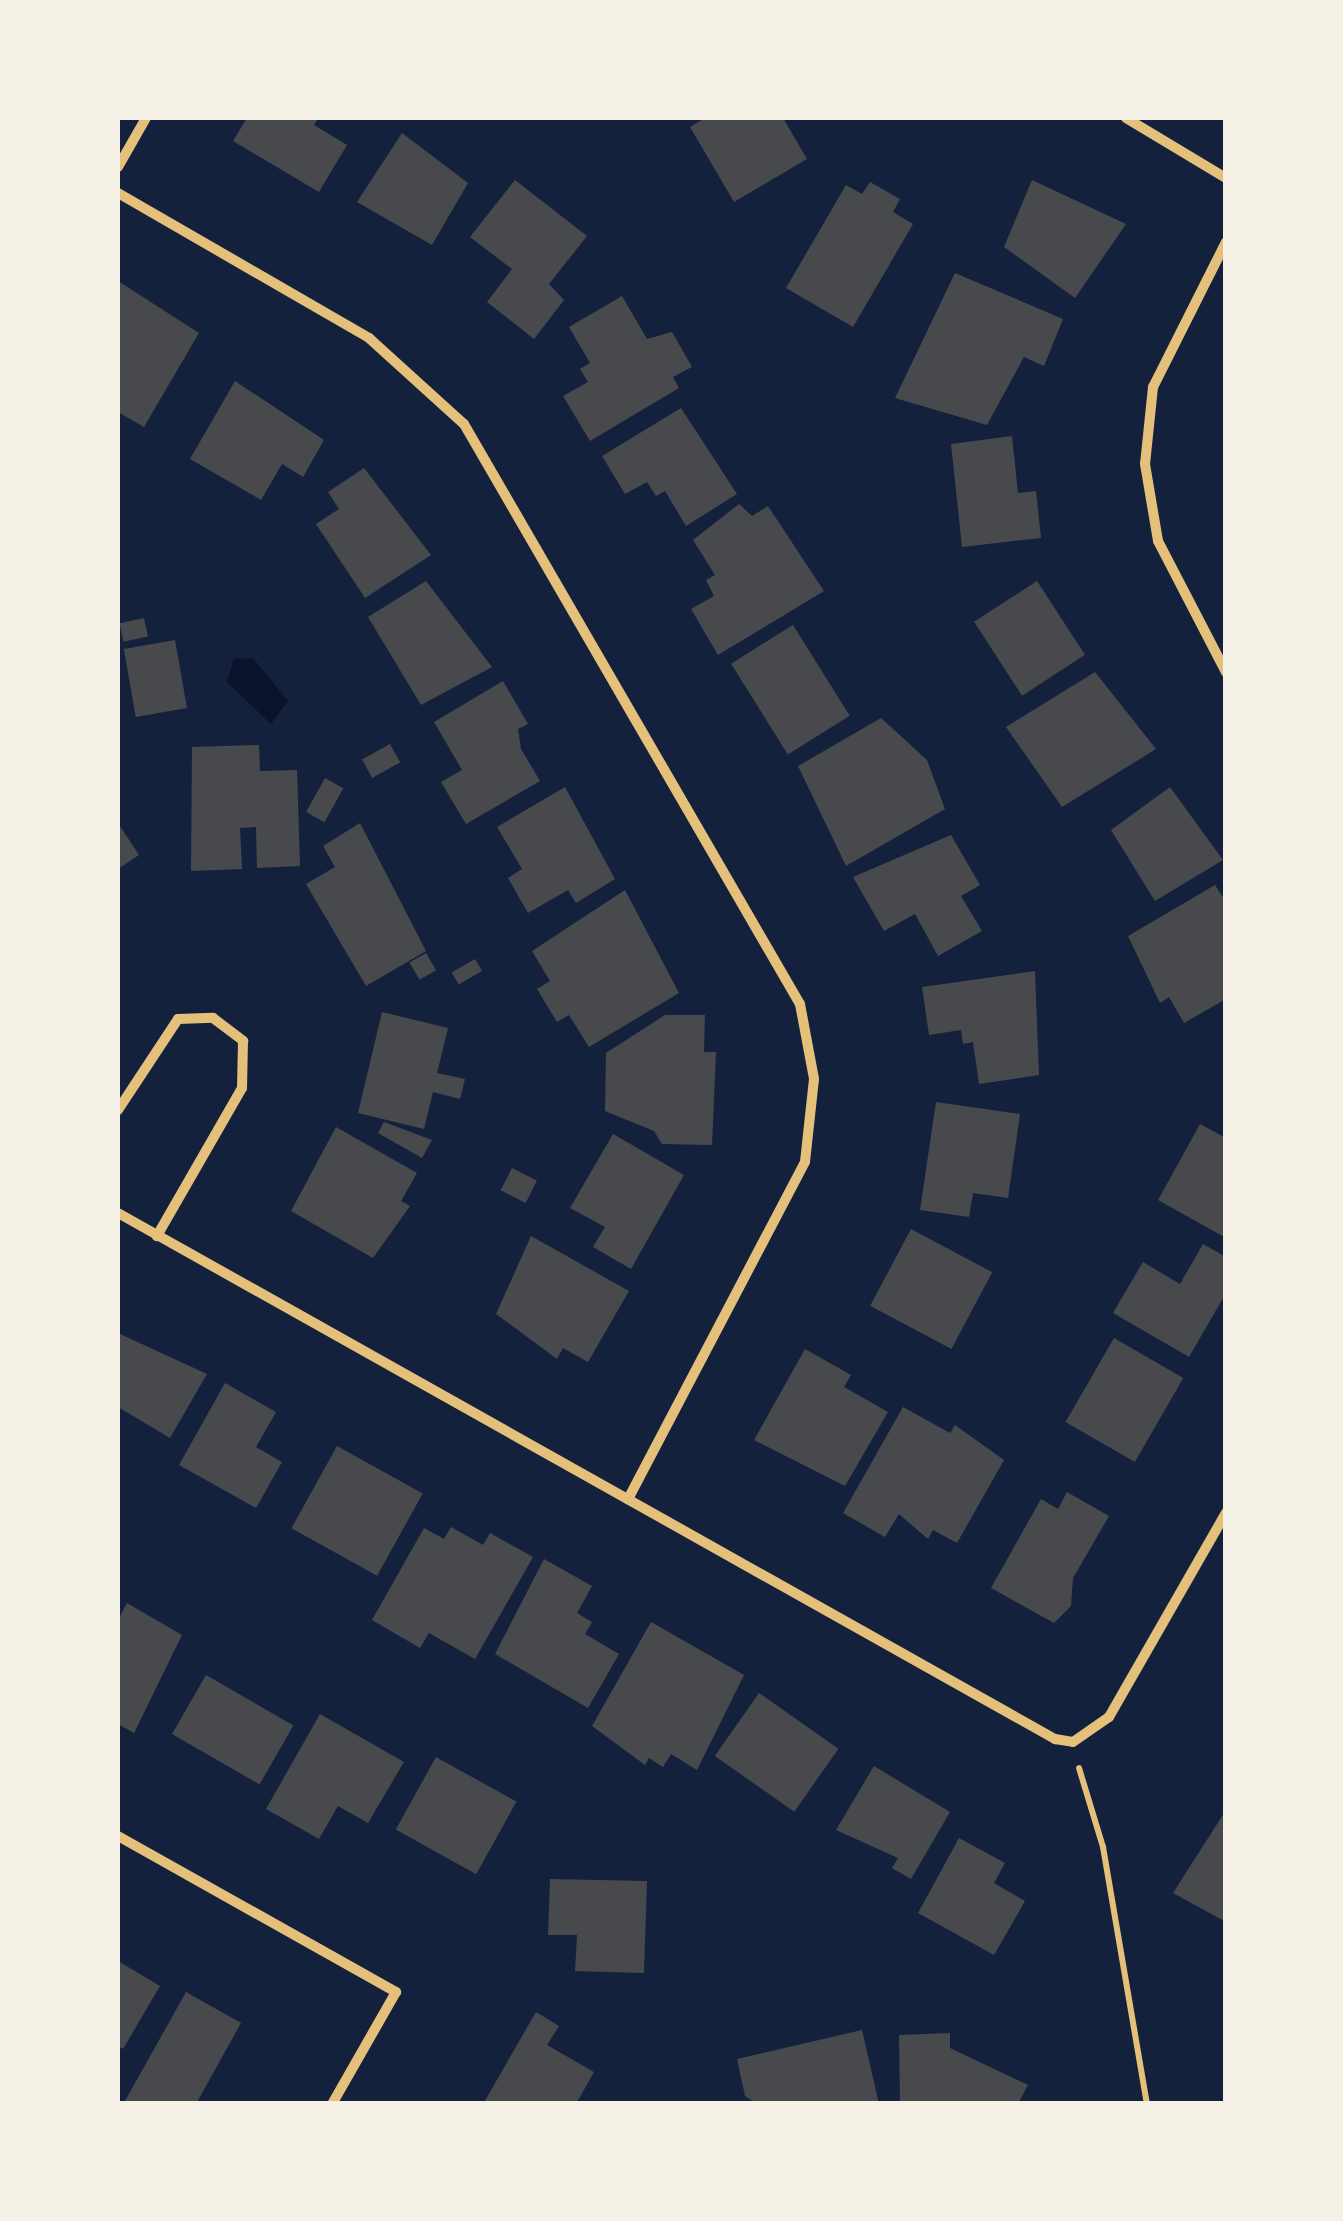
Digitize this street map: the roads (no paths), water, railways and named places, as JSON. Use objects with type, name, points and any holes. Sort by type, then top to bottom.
[{"type":"street","points":[[118,167],[146,118]]},
{"type":"street","points":[[1126,118],[1226,178]]},
{"type":"street","points":[[118,194],[369,338],[464,424],[800,1004],[814,1079],[805,1162],[628,1499]]},
{"type":"street","points":[[1226,242],[1167,350],[1145,450],[1158,541],[1226,672]]},
{"type":"street","points":[[118,1110],[178,1019],[213,1018],[243,1041],[242,1088],[157,1236]]},
{"type":"street","points":[[118,1213],[1031,1730],[1073,1742],[1109,1717],[1226,1513]]},
{"type":"street","points":[[118,1836],[396,1992],[332,2104]]},
{"type":"water","points":[[253,658],[288,701],[271,724],[227,682],[234,659]]}]
